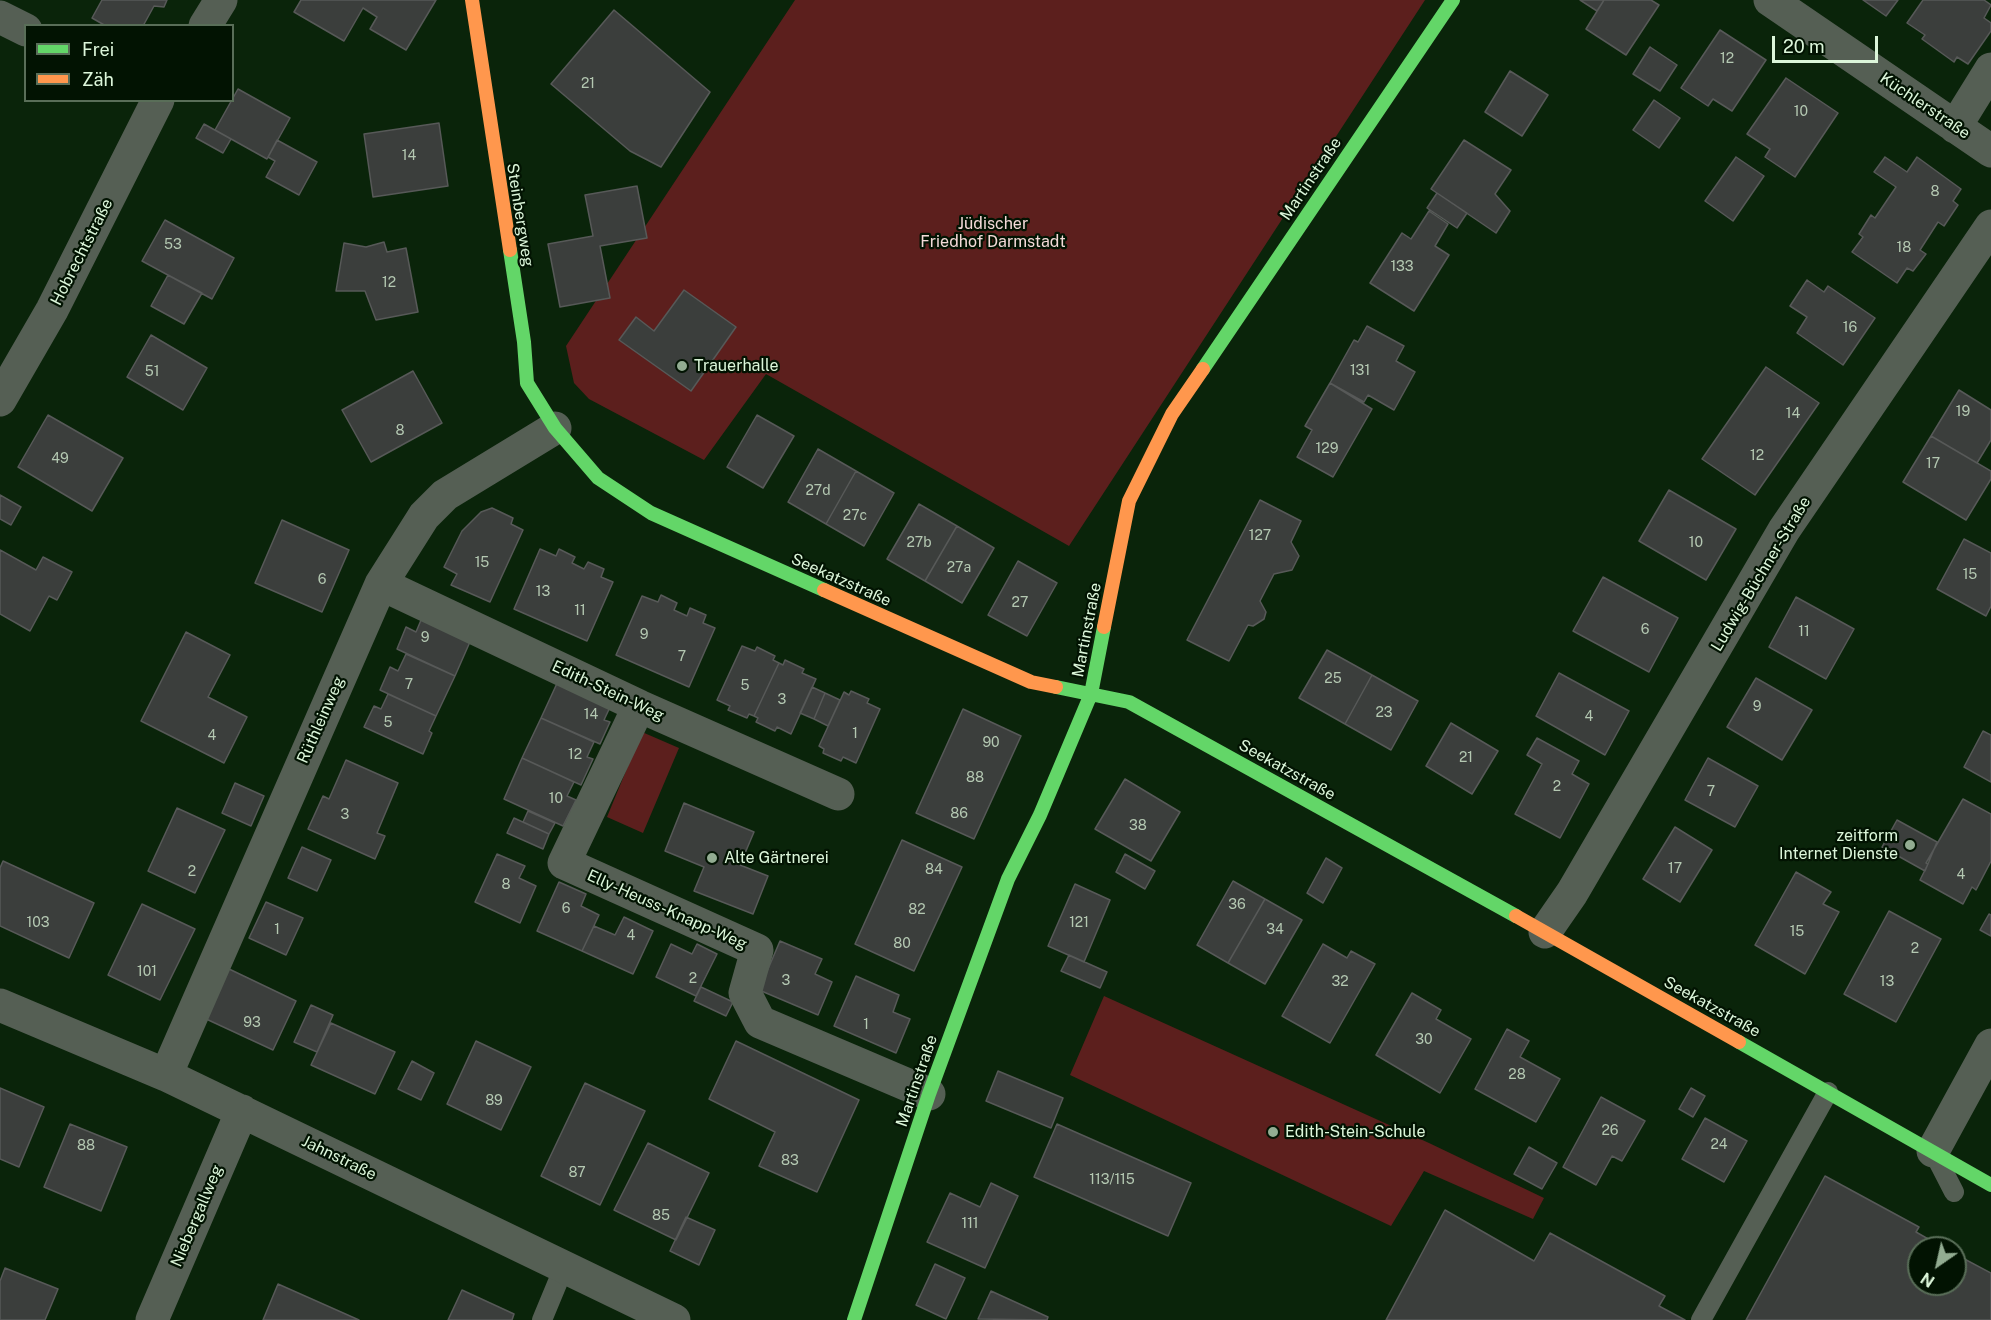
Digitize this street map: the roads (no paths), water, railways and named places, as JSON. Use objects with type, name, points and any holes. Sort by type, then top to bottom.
[{"type":"street","points":[[206,24],[221,0]]},
{"type":"street","name":"Steinbergweg","points":[[472,0],[524,342],[527,383],[555,428]]},
{"type":"street","name":"Martinstraße","points":[[854,1320],[929,1094],[1008,879],[1040,815],[1091,694],[1130,501],[1172,414],[1453,0]]},
{"type":"street","name":"Küchlerstraße","points":[[1770,0],[1991,151]]},
{"type":"street","points":[[0,17],[24,29]]},
{"type":"street","points":[[1955,127],[1991,69]]},
{"type":"street","name":"Hobrechtstraße","points":[[0,400],[52,310],[157,102]]},
{"type":"street","name":"Ludwig-Büchner-Straße","points":[[1545,932],[1572,893],[1784,530],[1991,226]]},
{"type":"street","name":"Rüthleinweg","points":[[166,1075],[381,584],[424,516],[445,495],[555,428]]},
{"type":"street","name":"Seekatzstraße","points":[[555,428],[598,478],[651,513],[1031,682],[1129,702],[1545,932],[1991,1185]]},
{"type":"street","name":"Edith-Stein-Weg","points":[[381,584],[639,706],[838,794]]},
{"type":"street","name":"Elly-Heuss-Knapp-Weg","points":[[639,706],[564,863],[757,950],[745,993],[760,1022],[929,1094]]},
{"type":"street","name":"Jahnstraße","points":[[0,1005],[166,1075],[674,1320]]},
{"type":"street","points":[[1933,1151],[1991,1045]]},
{"type":"street","name":"Niebergallweg","points":[[152,1320],[242,1111]]},
{"type":"lane","points":[[1701,1320],[1828,1092]]},
{"type":"lane","points":[[1933,1151],[1954,1192]]},
{"type":"lane","points":[[542,1320],[564,1267]]},
{"type":"place","name":"Trauerhalle","points":[[682,366]]},
{"type":"place","name":"zeitform Internet Dienste","points":[[1910,845]]},
{"type":"place","name":"Alte Gärtnerei","points":[[712,858]]},
{"type":"place","name":"Edith-Stein-Schule","points":[[1273,1132]]},
{"type":"park label","name":"Jüdischer Friedhof Darmstadt","points":[[993,233]]}]
